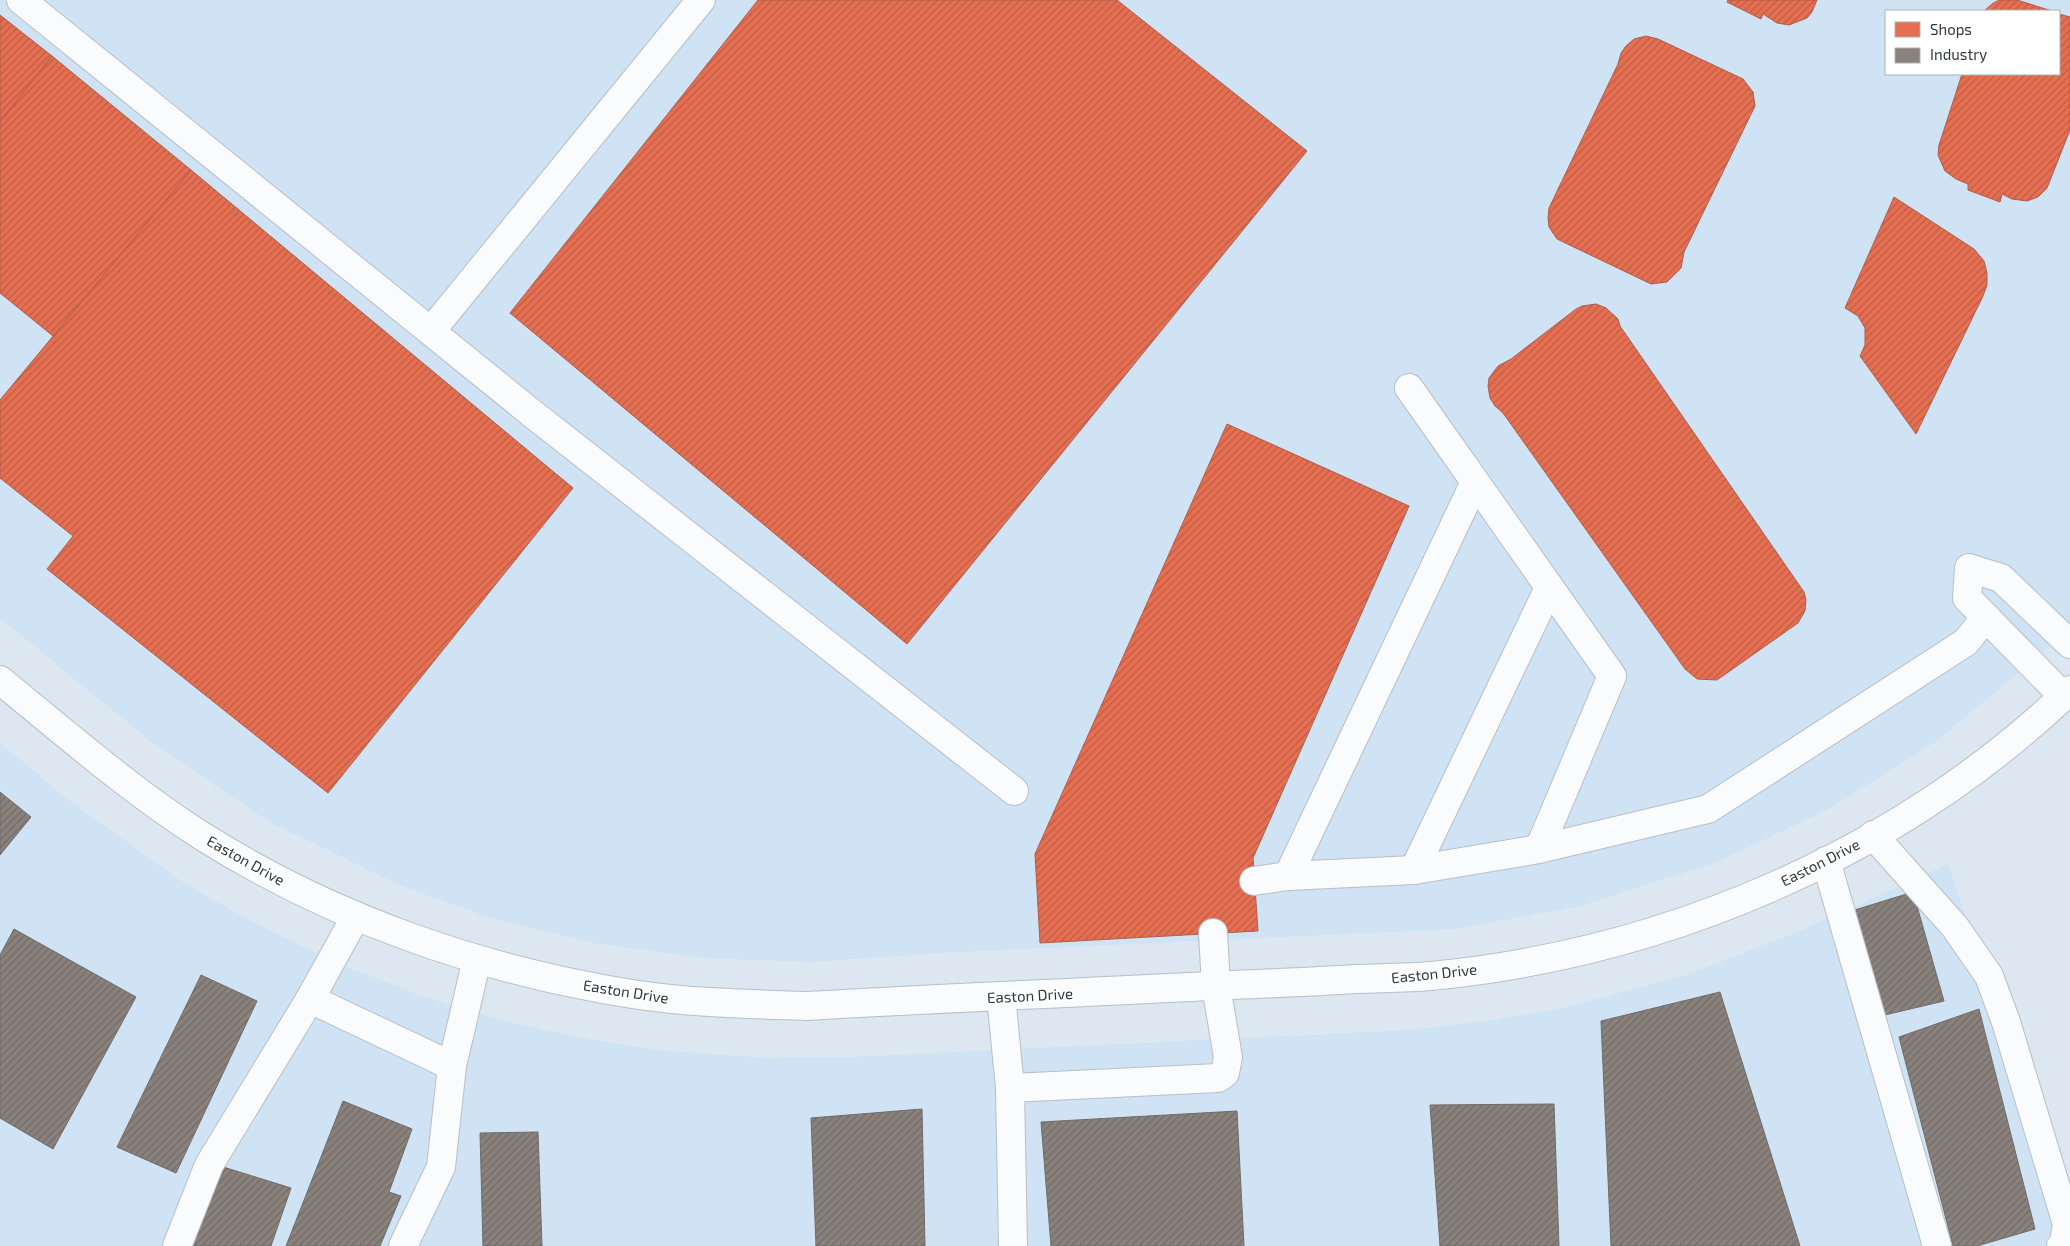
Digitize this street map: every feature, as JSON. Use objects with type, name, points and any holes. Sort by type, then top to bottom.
[{"type":"street","points":[[21,0],[534,415],[1014,791]]},
{"type":"street","points":[[431,331],[700,0]]},
{"type":"street","points":[[1409,388],[1612,676],[1539,849]]},
{"type":"street","points":[[1288,876],[1475,482]]},
{"type":"street","points":[[2066,693],[1967,598],[1969,568],[2001,578],[2070,644]]},
{"type":"street","points":[[1414,870],[1549,588]]},
{"type":"street","points":[[1254,881],[1288,876],[1414,870],[1539,849],[1708,809],[1966,642],[1986,617]]},
{"type":"street","name":"Easton Drive","points":[[0,680],[123,780],[202,835],[269,874],[356,916],[446,950],[538,976],[634,994],[710,1003],[807,1006],[1431,976],[1542,960],[1634,938],[1722,908],[1808,871],[1873,835],[1953,786],[2042,716],[2066,693]]},
{"type":"street","points":[[1873,835],[1955,927],[1989,976],[2006,1022],[2067,1224],[2064,1243],[2061,1246]]},
{"type":"street","points":[[1826,861],[1937,1246]]},
{"type":"street","points":[[177,1246],[209,1165],[310,999],[356,916]]},
{"type":"street","points":[[1010,1088],[1218,1078],[1225,1073],[1228,1057],[1216,986],[1213,933]]},
{"type":"street","points":[[403,1246],[441,1167],[452,1066],[478,959]]},
{"type":"street","points":[[1001,996],[1010,1088],[1013,1246]]},
{"type":"street","points":[[310,999],[452,1066]]},
{"type":"shaded area","points":[[0,0],[2070,0],[2070,624],[2045,651],[1934,743],[1827,810],[1714,863],[1577,907],[1454,929],[940,953],[812,962],[703,958],[594,943],[488,917],[402,886],[269,822],[149,740],[0,618]]},
{"type":"shaded area","points":[[0,743],[70,801],[184,883],[249,920],[334,962],[422,996],[499,1020],[587,1039],[666,1051],[766,1058],[852,1057],[1408,1030],[1486,1021],[1567,1007],[1689,974],[1802,930],[1948,864],[2070,1217],[2070,1246],[0,1246]]},
{"type":"building: Shops","points":[[758,0],[1117,0],[1307,151],[907,644],[510,313]]},
{"type":"building: Shops","points":[[1728,0],[1817,0],[1807,18],[1789,25],[1777,23],[1763,14],[1761,19],[1727,2]]},
{"type":"building: Shops","points":[[1999,0],[2017,0],[2049,10],[1985,10]]},
{"type":"building: Shops","points":[[2060,14],[2070,17],[2070,130],[2047,188],[2038,197],[2027,201],[2012,199],[2002,194],[2000,202],[1968,190],[1968,184],[1956,179],[1945,171],[1938,155],[1939,145],[1962,75],[2060,75]]},
{"type":"building: Shops","points":[[0,15],[52,56],[0,122]]},
{"type":"building: Shops","points":[[1646,36],[1658,39],[1743,79],[1753,92],[1755,106],[1684,252],[1681,268],[1667,282],[1651,284],[1557,239],[1549,227],[1548,218],[1549,208],[1618,64],[1621,53],[1634,39]]},
{"type":"building: Shops","points":[[52,56],[191,170],[53,336],[0,293],[0,122]]},
{"type":"building: Shops","points":[[191,170],[573,488],[328,793],[47,569],[73,536],[0,478],[0,400]]},
{"type":"building: Shops","points":[[1894,197],[1974,249],[1984,261],[1987,273],[1987,285],[1983,296],[1916,434],[1860,356],[1865,345],[1865,328],[1858,316],[1845,308]]},
{"type":"building: Shops","points":[[1596,304],[1606,308],[1618,319],[1620,326],[1804,592],[1806,600],[1805,611],[1798,623],[1717,680],[1697,679],[1685,669],[1503,413],[1490,398],[1489,378],[1498,366],[1511,359],[1576,309]]},
{"type":"building: Shops","points":[[1227,424],[1409,506],[1253,858],[1258,931],[1040,943],[1035,854]]},
{"type":"building: Industry","points":[[0,792],[31,817],[0,855]]},
{"type":"building: Industry","points":[[1913,892],[1944,1001],[1872,1018],[1845,913]]},
{"type":"building: Industry","points":[[14,929],[136,997],[53,1149],[0,1118],[0,955]]},
{"type":"building: Industry","points":[[201,975],[257,1001],[176,1173],[117,1147]]},
{"type":"building: Industry","points":[[1720,992],[1800,1246],[1611,1246],[1601,1021]]},
{"type":"building: Industry","points":[[1979,1009],[2035,1229],[1977,1246],[1953,1246],[1899,1037]]},
{"type":"building: Industry","points":[[343,1101],[412,1129],[389,1192],[401,1196],[380,1246],[286,1246]]},
{"type":"building: Industry","points":[[1554,1104],[1559,1246],[1440,1246],[1430,1105]]},
{"type":"building: Industry","points":[[922,1109],[925,1246],[816,1246],[811,1118]]},
{"type":"building: Industry","points":[[1237,1111],[1244,1246],[1051,1246],[1041,1122]]},
{"type":"building: Industry","points":[[538,1132],[542,1246],[483,1246],[480,1133]]},
{"type":"building: Industry","points":[[220,1166],[291,1188],[271,1246],[191,1246]]}]
